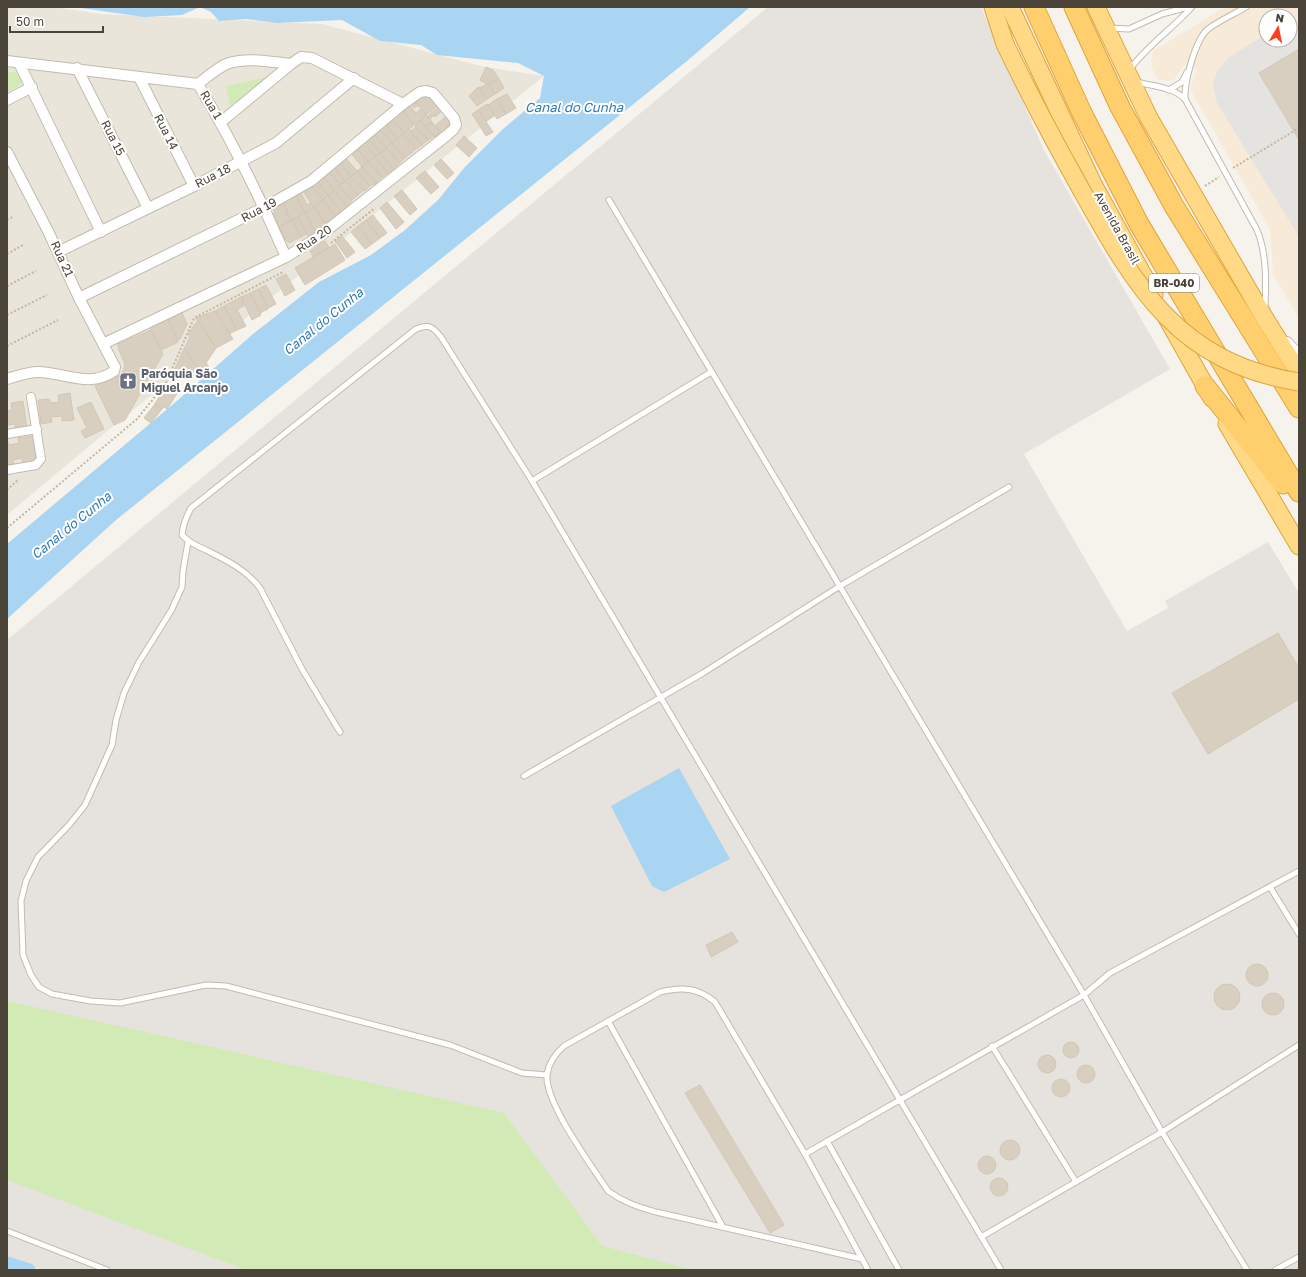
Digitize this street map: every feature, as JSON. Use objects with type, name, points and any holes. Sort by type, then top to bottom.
[{"type":"highway","points":[[993,7],[1005,44],[1043,121],[1109,239],[1131,275],[1158,308],[1186,335],[1221,357],[1256,372],[1299,382]]},
{"type":"highway","name":"Avenida Brasil","points":[[1010,7],[1093,184],[1205,386],[1299,546]]},
{"type":"highway","name":"Avenida Brasil","points":[[1034,7],[1081,110],[1139,224],[1299,492]]},
{"type":"highway","name":"BR-040","points":[[1074,7],[1120,107],[1171,200],[1299,408]]},
{"type":"highway","points":[[1096,7],[1149,118],[1194,193],[1264,317],[1299,373]]},
{"type":"highway","points":[[1205,386],[1299,504]]},
{"type":"street","points":[[221,122],[291,64],[302,57],[308,57],[354,78],[403,104]]},
{"type":"street","points":[[198,84],[228,64],[237,62],[251,60],[291,64]]},
{"type":"street","name":"Rua 1","points":[[7,61],[77,68],[198,84],[221,122],[264,207],[286,257]]},
{"type":"street","points":[[19,63],[32,87],[101,232]]},
{"type":"street","name":"Rua 15","points":[[77,68],[148,208]]},
{"type":"street","name":"Rua 14","points":[[138,77],[194,186]]},
{"type":"street","name":"Rua 18","points":[[58,252],[194,186],[276,143],[354,78]]},
{"type":"street","points":[[7,100],[32,87]]},
{"type":"street","name":"Rua 20","points":[[103,344],[286,257],[317,238],[453,130],[456,124],[448,109],[433,94],[426,91],[420,92]]},
{"type":"street","name":"Rua 19","points":[[79,298],[264,207],[311,181],[403,104],[420,92]]},
{"type":"street","name":"Rua 21","points":[[7,152],[115,367],[114,371],[108,375],[96,379],[84,380],[37,372],[7,379]]},
{"type":"street","points":[[1264,317],[1299,354]]},
{"type":"street","points":[[7,470],[39,464],[42,458],[31,397]]},
{"type":"street","points":[[7,434],[37,429]]},
{"type":"lane","points":[[1105,27],[1129,29],[1162,14],[1188,7]]},
{"type":"lane","points":[[1192,7],[1176,24],[1144,51],[1129,77],[1180,94],[1185,99],[1226,172],[1263,244],[1266,288],[1264,317]]},
{"type":"lane","points":[[1185,99],[1186,85],[1200,40],[1207,30],[1246,7]]},
{"type":"lane","points":[[1169,90],[1182,82],[1191,66]]},
{"type":"lane","points":[[609,200],[1084,995],[1162,1132],[1247,1270]]},
{"type":"lane","points":[[340,732],[302,669],[260,588],[251,576],[210,552],[188,542],[182,535],[184,520],[191,508],[416,328],[425,325],[434,328],[441,337],[532,481],[1001,1270]]},
{"type":"lane","points":[[532,481],[711,372]]},
{"type":"lane","points":[[524,776],[703,673],[840,586],[1008,487]]},
{"type":"lane","points":[[188,542],[182,587],[170,611],[139,662],[124,693],[116,720],[112,745],[85,805],[69,825],[38,857],[26,881],[21,901],[23,955],[31,975],[39,987],[52,994],[120,1003],[206,985],[226,986],[450,1045],[522,1073],[547,1075]]},
{"type":"lane","points":[[805,1154],[898,1099],[1084,995],[1110,973],[1299,871]]},
{"type":"lane","points":[[1270,887],[1299,934]]},
{"type":"lane","points":[[862,1259],[633,1206],[608,1191],[559,1112],[551,1096],[547,1075],[554,1054],[564,1046],[660,992],[677,988],[704,993],[714,1002],[805,1154],[868,1270]]},
{"type":"lane","points":[[608,1021],[723,1227]]},
{"type":"lane","points":[[981,1237],[1162,1132],[1299,1045]]},
{"type":"lane","points":[[992,1046],[1076,1182]]},
{"type":"lane","points":[[827,1141],[899,1270]]},
{"type":"lane","points":[[7,1231],[107,1270]]},
{"type":"lane","points":[[1275,1270],[1299,1257]]},
{"type":"path","points":[[1194,193],[1299,128]]},
{"type":"path","points":[[328,244],[378,206]]},
{"type":"path","points":[[7,220],[14,216]]},
{"type":"path","points":[[7,254],[23,245]]},
{"type":"path","points":[[7,528],[137,419],[166,384],[194,318],[289,268]]},
{"type":"path","points":[[7,286],[36,272]]},
{"type":"path","points":[[7,315],[47,295]]},
{"type":"path","points":[[7,346],[58,320]]},
{"type":"shaded area","points":[[7,7],[53,7],[101,14],[322,24],[485,67],[544,76],[112,427],[7,515]]},
{"type":"shaded area","points":[[768,7],[981,7],[1044,150],[1170,369],[1024,454],[1127,631],[1168,608],[1165,601],[1268,542],[1299,593],[1299,1270],[43,1270],[7,1258],[7,640]]},
{"type":"shaded area","points":[[1225,7],[1299,7],[1299,318],[1273,275],[1270,229],[1190,89],[1197,68],[1184,65],[1174,80],[1165,81],[1157,79],[1151,66],[1153,51]]},
{"type":"shaded area","points":[[1298,23],[1299,25],[1299,237],[1217,103],[1213,85],[1217,71],[1228,58],[1258,39],[1258,48],[1298,48]]},
{"type":"green space","points":[[7,72],[14,72],[20,76],[21,83],[17,87],[7,92]]},
{"type":"green space","points":[[268,77],[230,106],[226,86]]},
{"type":"green space","points":[[7,1001],[504,1113],[602,1246],[693,1270],[246,1270],[7,1180]]},
{"type":"water","points":[[74,7],[200,7],[182,15],[144,17]]},
{"type":"water","name":"Canal do Cunha","points":[[200,7],[750,7],[687,61],[116,520],[7,619],[7,544],[178,400],[253,334],[319,282],[371,255],[405,230],[438,200],[465,167],[503,129],[540,98],[544,76],[518,63],[437,55],[421,45],[380,41],[342,20],[277,23],[246,19],[219,21],[211,12]]},
{"type":"water","points":[[679,768],[730,859],[664,892],[652,886],[611,806]]},
{"type":"building","points":[[1299,49],[1299,140],[1259,73]]},
{"type":"building","points":[[486,67],[493,70],[499,79],[487,84],[480,80]]},
{"type":"building","points":[[499,79],[504,88],[495,94],[489,84]]},
{"type":"building","points":[[489,84],[495,94],[487,99],[479,88]]},
{"type":"building","points":[[478,87],[487,99],[477,106],[469,96]]},
{"type":"building","points":[[427,94],[438,105],[426,115],[414,100]]},
{"type":"building","points":[[507,94],[516,108],[506,114],[497,99]]},
{"type":"building","points":[[412,99],[419,105],[414,108],[409,102]]},
{"type":"building","points":[[497,99],[506,114],[497,119],[488,105]]},
{"type":"building","points":[[408,104],[416,113],[421,109],[426,115],[414,125],[402,109]]},
{"type":"building","points":[[487,104],[495,115],[486,121],[478,110]]},
{"type":"building","points":[[438,107],[442,111],[430,119],[428,116]]},
{"type":"building","points":[[402,109],[414,125],[404,133],[391,117]]},
{"type":"building","points":[[478,110],[493,132],[486,136],[472,114]]},
{"type":"building","points":[[426,115],[432,122],[426,127],[420,120]]},
{"type":"building","points":[[446,116],[450,121],[449,126],[442,133],[435,126]]},
{"type":"building","points":[[391,117],[404,133],[397,139],[384,122]]},
{"type":"building","points":[[420,120],[434,136],[428,140],[415,126]]},
{"type":"building","points":[[384,122],[397,139],[392,143],[378,128]]},
{"type":"building","points":[[432,122],[440,132],[435,137],[426,127]]},
{"type":"building","points":[[416,127],[428,140],[422,145],[411,131]]},
{"type":"building","points":[[378,128],[392,143],[386,148],[372,132]]},
{"type":"building","points":[[409,129],[422,145],[416,149],[403,134]]},
{"type":"building","points":[[372,132],[386,148],[380,153],[366,136]]},
{"type":"building","points":[[403,134],[416,149],[405,158],[392,143]]},
{"type":"building","points":[[464,136],[477,148],[469,157],[456,145]]},
{"type":"building","points":[[368,138],[380,153],[375,156],[364,142]]},
{"type":"building","points":[[362,142],[375,157],[368,162],[356,147]]},
{"type":"building","points":[[392,143],[405,158],[400,163],[386,148]]},
{"type":"building","points":[[356,147],[368,162],[362,167],[350,152]]},
{"type":"building","points":[[386,148],[400,163],[393,169],[380,153]]},
{"type":"building","points":[[380,153],[393,169],[388,173],[375,157]]},
{"type":"building","points":[[344,156],[357,171],[351,177],[338,160]]},
{"type":"building","points":[[375,157],[388,173],[382,177],[368,162]]},
{"type":"building","points":[[441,159],[454,173],[447,179],[434,165]]},
{"type":"building","points":[[338,160],[351,177],[345,181],[333,166]]},
{"type":"building","points":[[368,162],[382,177],[376,183],[362,167]]},
{"type":"building","points":[[333,166],[345,181],[340,185],[328,170]]},
{"type":"building","points":[[362,167],[376,183],[370,186],[357,171]]},
{"type":"building","points":[[328,170],[340,185],[334,191],[322,175]]},
{"type":"building","points":[[357,171],[370,186],[365,191],[351,177]]},
{"type":"building","points":[[425,171],[439,187],[431,194],[416,178]]},
{"type":"building","points":[[322,175],[334,191],[328,195],[316,180]]},
{"type":"building","points":[[351,177],[364,190],[358,195],[346,181]]},
{"type":"building","points":[[316,180],[328,195],[323,200],[310,185]]},
{"type":"building","points":[[346,181],[358,195],[352,200],[339,186]]},
{"type":"building","points":[[310,185],[323,200],[314,208],[303,191]]},
{"type":"building","points":[[339,186],[352,200],[348,207],[334,191]]},
{"type":"building","points":[[402,190],[417,209],[410,215],[394,196]]},
{"type":"building","points":[[334,191],[348,207],[341,212],[328,195]]},
{"type":"building","points":[[301,193],[307,205],[311,203],[314,208],[305,213],[296,196]]},
{"type":"building","points":[[328,195],[341,212],[335,216],[323,200]]},
{"type":"building","points":[[296,196],[305,213],[291,221],[283,202]]},
{"type":"building","points":[[323,200],[335,216],[325,223],[315,207]]},
{"type":"building","points":[[387,202],[404,222],[396,229],[380,208]]},
{"type":"building","points":[[283,204],[291,221],[279,227],[273,214],[275,213],[273,208]]},
{"type":"building","points":[[315,207],[325,224],[315,231],[305,213]]},
{"type":"building","points":[[305,213],[315,233],[308,236],[298,217]]},
{"type":"building","points":[[373,215],[387,233],[380,238],[366,220]]},
{"type":"building","points":[[298,217],[307,234],[301,237],[292,220]]},
{"type":"building","points":[[292,220],[301,237],[289,243],[285,239],[279,227]]},
{"type":"building","points":[[366,220],[380,238],[372,244],[358,226]]},
{"type":"building","points":[[358,226],[372,244],[365,249],[351,232]]},
{"type":"building","points":[[342,236],[355,252],[347,258],[335,241]]},
{"type":"building","points":[[325,241],[329,247],[313,257],[310,251]]},
{"type":"building","points":[[335,244],[345,260],[305,285],[295,268]]},
{"type":"building","points":[[286,274],[295,290],[285,296],[276,279]]},
{"type":"building","points":[[266,285],[276,304],[268,308],[258,289]]},
{"type":"building","points":[[258,289],[268,309],[260,313],[250,293]]},
{"type":"building","points":[[250,293],[261,315],[252,320],[241,297]]},
{"type":"building","points":[[241,297],[245,305],[237,310],[246,326],[237,330],[224,306]]},
{"type":"building","points":[[224,306],[237,330],[229,334],[215,311]]},
{"type":"building","points":[[215,311],[233,339],[216,348],[196,318]]},
{"type":"building","points":[[182,313],[187,324],[180,339],[177,340],[168,319]]},
{"type":"building","points":[[168,319],[178,342],[161,350],[149,326]]},
{"type":"building","points":[[198,320],[216,348],[206,363],[209,367],[200,372],[184,349],[190,337],[188,334]]},
{"type":"building","name":"Paróquia São Miguel Arcanjo","points":[[151,330],[163,354],[125,420],[114,425],[95,386],[121,375],[125,364],[118,348],[118,344]]},
{"type":"building","points":[[184,349],[200,372],[191,379],[174,371]]},
{"type":"building","points":[[166,385],[178,392],[167,409],[164,407],[162,409],[155,404]]},
{"type":"building","points":[[70,393],[74,420],[62,421],[62,416],[51,417],[52,422],[41,424],[38,400],[49,399],[51,403],[59,402],[58,395]]},
{"type":"building","points":[[23,401],[27,428],[15,430],[15,424],[7,425],[7,411],[12,410],[11,403]]},
{"type":"building","points":[[91,402],[104,429],[85,438],[81,431],[87,428],[77,408]]},
{"type":"building","points":[[155,404],[162,409],[151,423],[144,418]]},
{"type":"building","points":[[33,436],[36,461],[23,463],[22,458],[13,460],[14,464],[7,465],[7,440],[9,445],[19,443],[18,438]]},
{"type":"building","points":[[1278,633],[1299,668],[1299,699],[1208,754],[1172,693]]},
{"type":"building","points":[[732,932],[738,942],[711,957],[706,945]]},
{"type":"building","points":[[1253,964],[1261,964],[1268,971],[1268,979],[1261,986],[1253,986],[1246,979],[1246,971]]},
{"type":"building","points":[[1227,984],[1236,988],[1240,997],[1236,1006],[1227,1010],[1218,1006],[1214,997],[1218,988]]},
{"type":"building","points":[[1273,993],[1281,996],[1284,1004],[1281,1012],[1273,1015],[1265,1012],[1262,1004],[1265,996]]},
{"type":"building","points":[[1068,1042],[1074,1042],[1079,1047],[1077,1056],[1074,1058],[1068,1058],[1063,1053],[1063,1047]]},
{"type":"building","points":[[1047,1055],[1053,1058],[1056,1064],[1053,1070],[1047,1073],[1041,1070],[1038,1064],[1041,1058]]},
{"type":"building","points":[[1086,1065],[1092,1068],[1095,1074],[1092,1080],[1086,1083],[1080,1080],[1077,1074],[1080,1068]]},
{"type":"building","points":[[1061,1079],[1067,1082],[1070,1088],[1067,1094],[1061,1097],[1055,1094],[1052,1088],[1055,1082]]},
{"type":"building","points":[[700,1085],[784,1225],[770,1233],[685,1093]]},
{"type":"building","points":[[1010,1140],[1017,1143],[1020,1150],[1017,1157],[1010,1160],[1003,1157],[1000,1150],[1003,1143]]},
{"type":"building","points":[[983,1156],[991,1156],[996,1161],[994,1172],[991,1174],[983,1174],[978,1169],[978,1161]]},
{"type":"building","points":[[999,1178],[1005,1181],[1008,1187],[1005,1193],[999,1196],[993,1193],[990,1187],[993,1181]]},
{"type":"waterway","points":[[7,1263],[29,1270]]},
{"type":"place","name":"Paróquia São Miguel Arcanjo","points":[[128,381]]}]
